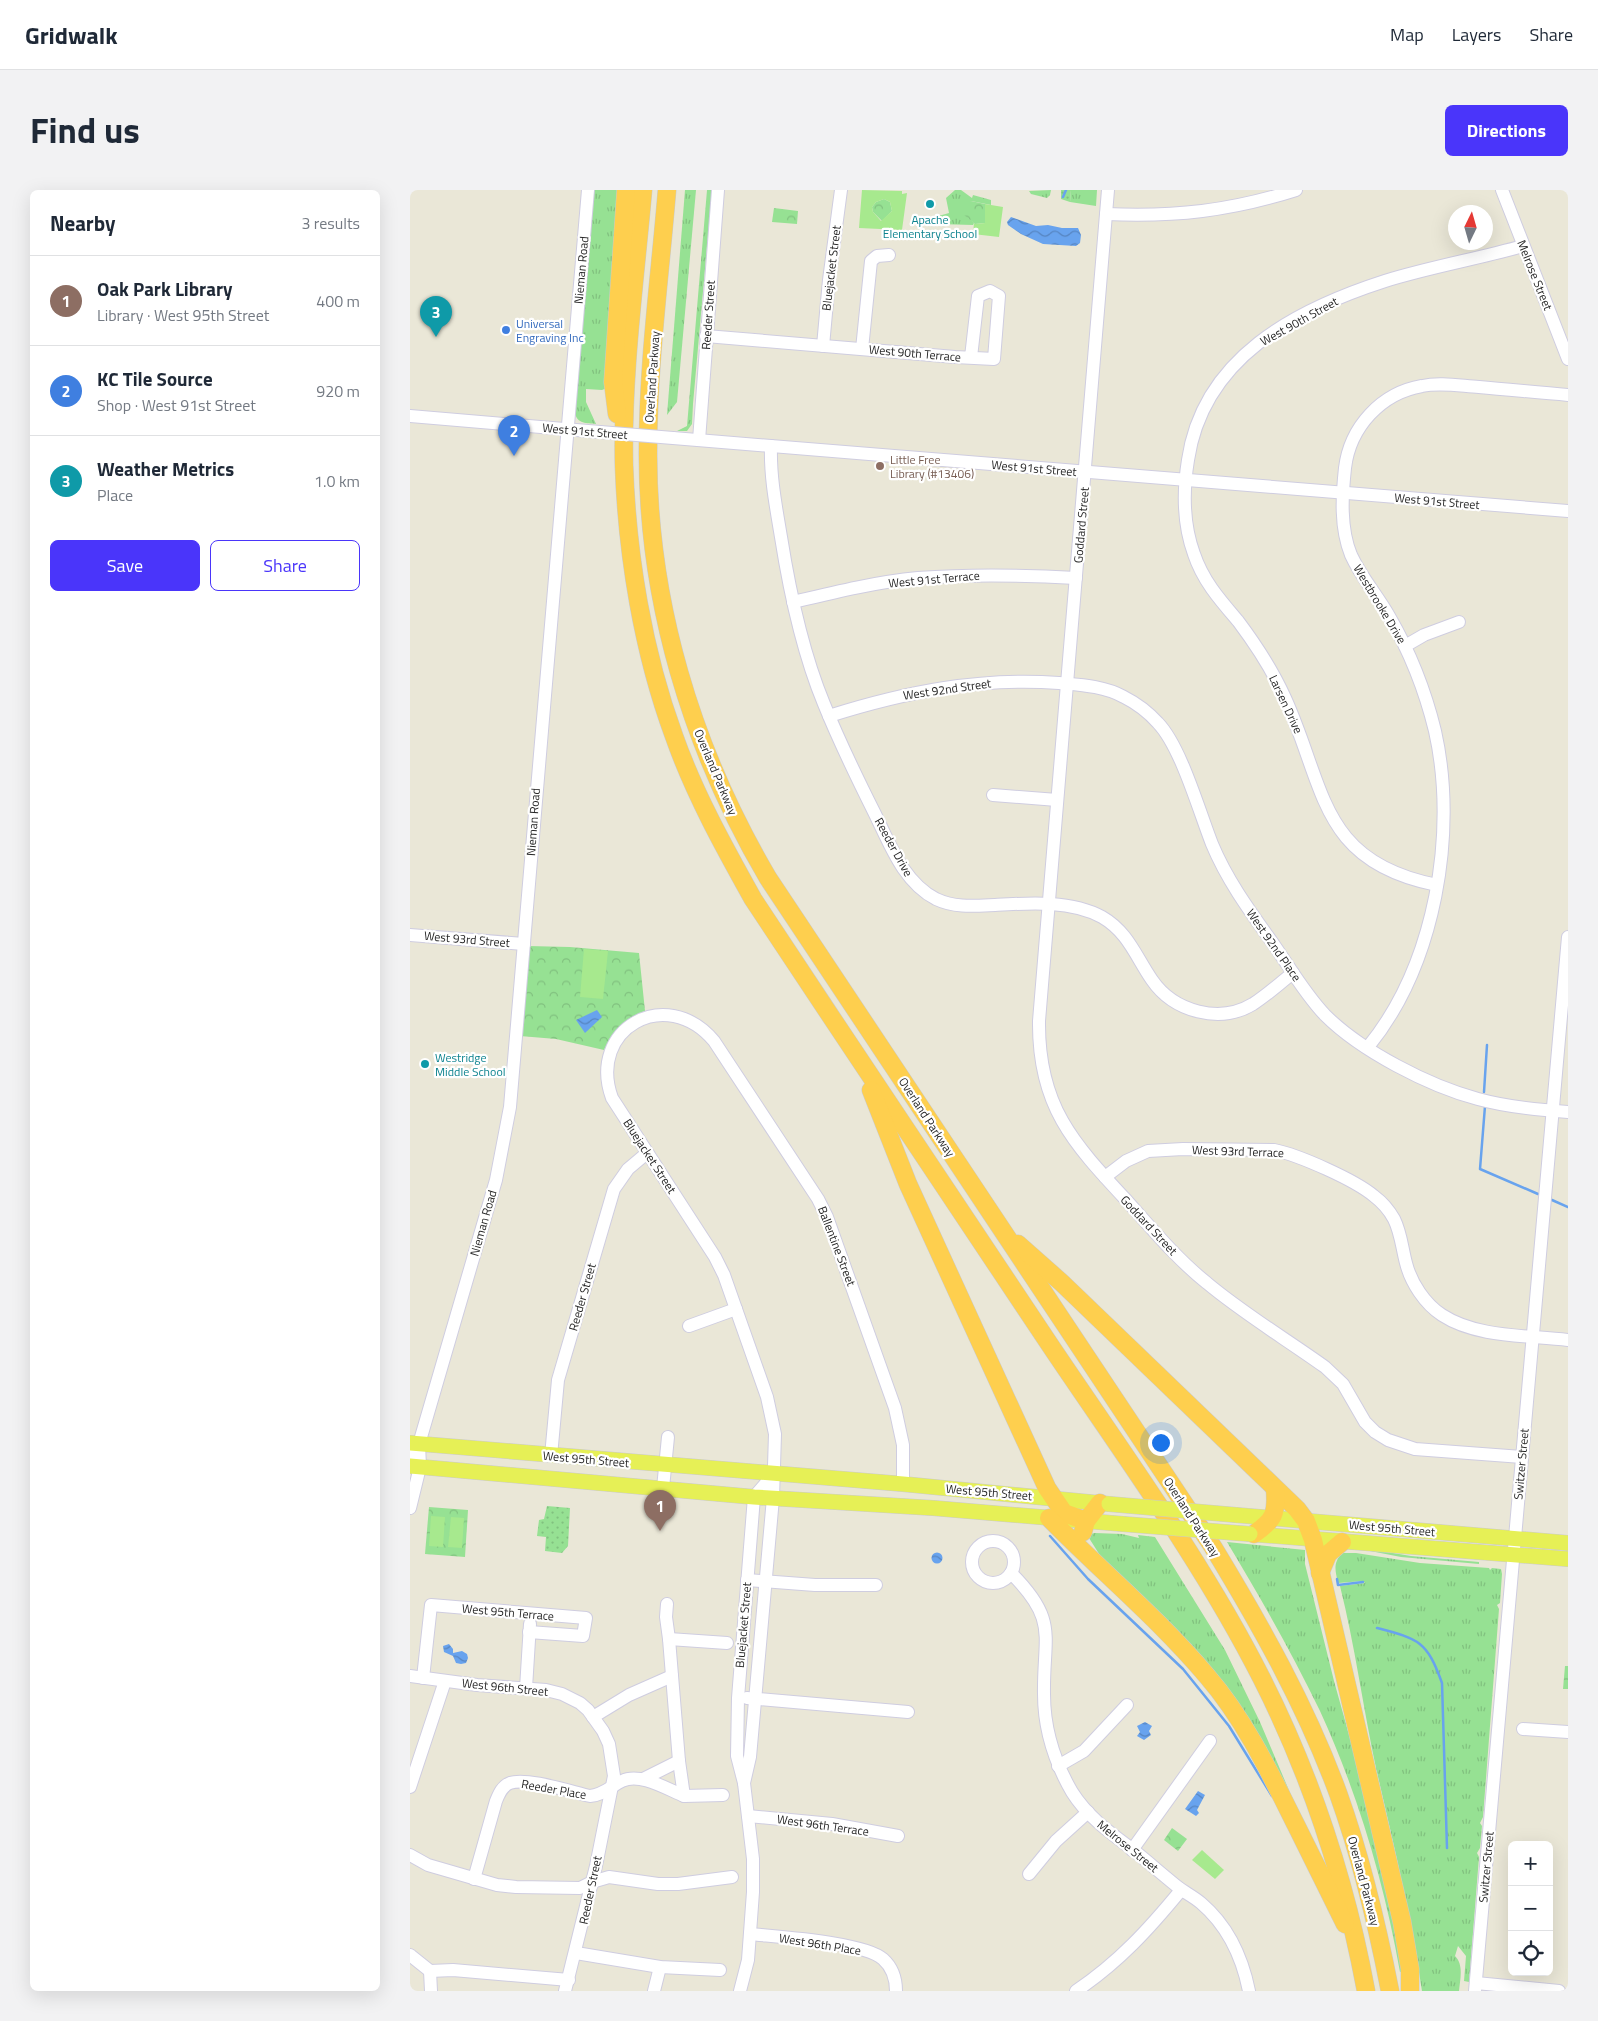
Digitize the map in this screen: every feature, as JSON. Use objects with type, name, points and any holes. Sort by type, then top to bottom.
[{"type":"highway","points":[[624,466],[613,382],[626,190]]},
{"type":"highway","name":"Overland Parkway","points":[[643,190],[624,421],[624,466],[632,558],[639,602],[650,653],[674,736],[710,818],[753,900],[1189,1553],[1240,1639],[1279,1715],[1314,1800],[1344,1889],[1366,1991]]},
{"type":"highway","name":"Overland Parkway","points":[[667,190],[651,370],[648,444],[649,486],[652,528],[663,605],[692,716],[727,800],[768,878],[997,1225],[1213,1547],[1277,1657],[1300,1704],[1338,1793],[1367,1888],[1390,1991]]},
{"type":"highway","points":[[858,1057],[908,1184],[1052,1497],[1064,1513],[1086,1521]]},
{"type":"highway","points":[[997,1225],[1062,1284],[1297,1510],[1306,1521],[1313,1540],[1402,1922],[1410,1969],[1410,1991]]},
{"type":"highway","points":[[1252,1534],[1273,1518],[1277,1508],[1275,1490]]},
{"type":"highway","points":[[1087,1554],[1083,1531],[1086,1521],[1104,1503]]},
{"type":"highway","points":[[1048,1518],[1087,1554],[1207,1676],[1239,1720],[1270,1773],[1358,1951]]},
{"type":"highway","points":[[1320,1573],[1328,1554],[1342,1542]]},
{"type":"main road","name":"West 95th Street","points":[[415,1444],[903,1484],[1568,1543]]},
{"type":"main road","name":"West 95th Street","points":[[413,1463],[754,1497],[1568,1559]]},
{"type":"street","name":"Nieman Road","points":[[410,1508],[415,1444],[496,1180],[510,1107],[588,190]]},
{"type":"street","name":"Reeder Street","points":[[699,440],[718,190]]},
{"type":"street","name":"Bluejacket Street","points":[[823,346],[829,280],[841,190]]},
{"type":"street","name":"Goddard Street","points":[[1108,190],[1039,1021],[1042,1067],[1048,1090],[1064,1126],[1080,1149],[1170,1248],[1206,1282],[1325,1366],[1338,1378],[1362,1416],[1375,1432],[1395,1443],[1415,1448],[1522,1458]]},
{"type":"street","points":[[1106,214],[1171,215],[1205,211],[1248,204],[1296,190]]},
{"type":"street","name":"Melrose Street","points":[[1502,190],[1568,360]]},
{"type":"street","name":"West 90th Street","points":[[1185,480],[1190,444],[1207,400],[1228,370],[1260,342],[1311,311],[1350,294],[1394,279],[1523,246]]},
{"type":"street","name":"West 90th Terrace","points":[[862,348],[871,261],[877,256],[889,255]]},
{"type":"street","name":"West 90th Terrace","points":[[706,336],[823,346],[862,348],[971,357],[994,358],[999,296],[990,291],[978,296],[971,357]]},
{"type":"street","name":"Westbrooke Drive","points":[[1368,1047],[1400,996],[1415,963],[1432,913],[1444,840],[1444,792],[1435,732],[1424,694],[1405,646],[1352,557],[1346,541],[1343,523],[1346,461],[1353,438],[1360,425],[1377,408],[1402,392],[1430,385],[1454,385],[1568,394]]},
{"type":"street","name":"West 91st Street","points":[[410,416],[1568,511]]},
{"type":"street","name":"Reeder Drive","points":[[771,446],[773,486],[794,602],[807,655],[846,756],[896,856],[917,886],[936,899],[964,906],[1048,905],[1077,907],[1094,913],[1109,922],[1130,942],[1160,990],[1176,1003],[1200,1012],[1222,1014],[1242,1009],[1257,1002],[1293,973]]},
{"type":"street","name":"Larsen Drive","points":[[1185,480],[1184,494],[1189,536],[1199,567],[1208,584],[1253,642],[1282,691],[1296,722],[1319,790],[1333,820],[1358,850],[1370,860],[1400,876],[1437,885]]},
{"type":"street","name":"West 91st Terrace","points":[[794,602],[868,585],[916,578],[1000,575],[1076,578]]},
{"type":"street","points":[[1405,646],[1424,635],[1459,622]]},
{"type":"street","name":"West 92nd Street","points":[[829,716],[872,702],[938,688],[996,682],[1068,684]]},
{"type":"street","name":"West 92nd Place","points":[[1068,684],[1104,689],[1119,695],[1150,716],[1163,729],[1178,756],[1201,818],[1226,876],[1293,973],[1324,1014],[1336,1025],[1368,1047],[1416,1075],[1478,1099],[1568,1112]]},
{"type":"street","points":[[993,795],[1057,800]]},
{"type":"street","name":"West 93rd Street","points":[[410,935],[524,944]]},
{"type":"street","name":"Switzer Street","points":[[1476,1987],[1552,1111],[1566,992],[1568,937]]},
{"type":"street","name":"Ballentine Street","points":[[653,1016],[666,1014],[680,1016],[706,1031],[818,1199],[834,1234],[895,1408],[903,1445],[903,1484]]},
{"type":"street","name":"Bluejacket Street","points":[[653,1016],[631,1026],[622,1033],[614,1044],[609,1056],[606,1074],[608,1087],[612,1098],[715,1257],[736,1309],[772,1412],[775,1434],[773,1498],[766,1582],[750,1757],[744,1783]]},
{"type":"street","name":"West 93rd Terrace","points":[[1105,1177],[1126,1161],[1148,1150],[1274,1150],[1289,1153],[1360,1187],[1380,1201],[1389,1211],[1399,1233],[1406,1265],[1412,1280],[1429,1304],[1442,1315],[1473,1329],[1568,1340]]},
{"type":"street","name":"Reeder Street","points":[[551,1456],[556,1394],[561,1370],[614,1189],[628,1169],[647,1153]]},
{"type":"street","points":[[689,1326],[736,1309]]},
{"type":"street","points":[[663,1488],[668,1437]]},
{"type":"street","points":[[754,1497],[774,1474]]},
{"type":"street","name":"Bluejacket Street","points":[[742,1990],[750,1934],[753,1859],[744,1783],[737,1756],[738,1698],[754,1497]]},
{"type":"street","name":"Melrose Street","points":[[1011,1573],[1035,1601],[1046,1627],[1045,1718],[1049,1741],[1058,1766],[1073,1794],[1100,1825],[1206,1908],[1228,1934],[1238,1951],[1249,1991]]},
{"type":"street","points":[[747,1580],[815,1585],[876,1585]]},
{"type":"street","points":[[667,1604],[666,1617],[684,1796]]},
{"type":"street","name":"West 95th Terrace","points":[[423,1678],[431,1605],[586,1618],[583,1636],[529,1632]]},
{"type":"street","points":[[526,1688],[530,1614]]},
{"type":"street","points":[[669,1639],[727,1643]]},
{"type":"street","name":"West 96th Street","points":[[410,1676],[546,1690],[562,1694],[580,1703],[593,1717]]},
{"type":"street","points":[[593,1717],[629,1695],[672,1676]]},
{"type":"street","points":[[410,1787],[445,1681]]},
{"type":"street","points":[[738,1698],[908,1712]]},
{"type":"street","points":[[1058,1766],[1084,1751],[1126,1705]]},
{"type":"street","name":"Reeder Street","points":[[567,1985],[592,1882],[614,1776],[609,1744],[593,1717]]},
{"type":"street","points":[[1524,1729],[1568,1732]]},
{"type":"street","points":[[1132,1850],[1210,1741]]},
{"type":"street","points":[[611,1788],[624,1780],[643,1779],[679,1761]]},
{"type":"street","points":[[643,1779],[684,1796],[723,1795]]},
{"type":"street","name":"Reeder Place","points":[[474,1879],[496,1801],[501,1790],[509,1783],[527,1782],[590,1796],[600,1795],[611,1788]]},
{"type":"street","points":[[1029,1874],[1056,1841],[1088,1812]]},
{"type":"street","name":"West 96th Terrace","points":[[748,1816],[832,1824],[898,1836]]},
{"type":"street","points":[[410,1855],[428,1866],[474,1879],[516,1887],[580,1888],[609,1877],[658,1884],[678,1884],[732,1877]]},
{"type":"street","points":[[1076,1991],[1130,1949],[1182,1890]]},
{"type":"street","name":"West 96th Place","points":[[750,1934],[823,1942],[874,1953],[891,1968],[895,1978],[896,1991]]},
{"type":"street","points":[[576,1952],[660,1967],[720,1970]]},
{"type":"street","points":[[410,1955],[430,1971],[453,1970],[567,1985]]},
{"type":"street","points":[[654,1991],[660,1967]]},
{"type":"street","points":[[430,1971],[431,1991]]},
{"type":"street","points":[[1476,1987],[1558,1991]]},
{"type":"green space","points":[[594,190],[620,190],[607,388],[602,390],[586,389],[586,402],[596,424],[580,421],[575,413]]},
{"type":"green space","points":[[685,190],[696,190],[677,402],[667,415]]},
{"type":"green space","points":[[707,190],[712,190],[692,424],[687,431],[677,431],[687,426]]},
{"type":"green space","points":[[862,190],[902,191],[902,194],[907,193],[902,230],[859,228]],"holes":[[[884,199],[890,202],[892,211],[881,221],[873,212],[872,207],[876,202]]]},
{"type":"green space","points":[[955,190],[961,190],[972,198],[973,195],[991,200],[991,205],[971,201],[965,215],[974,223],[973,225],[937,224],[935,217],[949,213],[946,198]]},
{"type":"green space","points":[[1051,190],[1047,198],[1031,194],[1029,191]]},
{"type":"green space","points":[[1061,190],[1071,190],[1070,202],[1061,199]]},
{"type":"green space","points":[[1071,190],[1097,190],[1096,206],[1070,202]]},
{"type":"green space","points":[[884,199],[890,202],[892,211],[882,221],[873,212],[872,207],[876,202]]},
{"type":"green space","points":[[971,201],[985,204],[985,223],[975,224],[964,215],[964,203]]},
{"type":"green space","points":[[985,204],[1003,207],[999,237],[973,234],[974,223],[985,223]]},
{"type":"green space","points":[[774,208],[798,211],[797,224],[772,222]]},
{"type":"green space","points":[[528,946],[570,947],[639,953],[645,1011],[620,1026],[604,1050],[556,1039],[520,1036]]},
{"type":"green space","points":[[584,949],[608,951],[603,999],[580,997]]},
{"type":"green space","points":[[547,1506],[570,1508],[568,1546],[562,1553],[545,1551],[546,1537],[537,1536],[539,1520],[544,1519]]},
{"type":"green space","points":[[429,1507],[468,1510],[465,1557],[425,1554]]},
{"type":"green space","points":[[431,1516],[445,1517],[443,1547],[429,1546]]},
{"type":"green space","points":[[451,1517],[464,1518],[462,1548],[448,1547]]},
{"type":"green space","points":[[1089,1534],[1122,1534],[1139,1538],[1138,1535],[1155,1537],[1225,1650],[1260,1722],[1302,1821],[1269,1760],[1101,1557],[1089,1538]]},
{"type":"green space","points":[[1227,1542],[1305,1550],[1305,1564],[1334,1681],[1363,1785],[1404,1971],[1400,1972],[1378,1872],[1358,1806],[1334,1742],[1320,1711],[1264,1604]]},
{"type":"green space","points":[[1369,1549],[1411,1556],[1479,1562],[1479,1564],[1401,1557],[1365,1550]]},
{"type":"green space","points":[[1342,1553],[1356,1553],[1420,1563],[1489,1568],[1490,1570],[1492,1568],[1501,1569],[1483,1817],[1480,1823],[1482,1826],[1480,1848],[1477,1853],[1479,1857],[1469,1982],[1464,1981],[1466,1956],[1458,1946],[1455,1956],[1460,1964],[1459,1991],[1422,1991],[1407,1907],[1376,1768],[1340,1586],[1365,1583],[1363,1581],[1338,1583],[1336,1567],[1337,1560]]},
{"type":"green space","points":[[1565,1666],[1568,1666],[1568,1689],[1563,1689]]},
{"type":"green space","points":[[1172,1828],[1187,1839],[1178,1851],[1164,1840]]},
{"type":"green space","points":[[1202,1850],[1224,1870],[1215,1879],[1192,1860]]},
{"type":"water","points":[[1011,217],[1036,226],[1048,225],[1062,228],[1078,228],[1081,235],[1080,243],[1076,246],[1043,244],[1021,234],[1008,225],[1007,222]]},
{"type":"water","points":[[597,1010],[602,1017],[585,1033],[576,1020]]},
{"type":"water","points":[[937,1552],[943,1558],[937,1564],[931,1558]]},
{"type":"water","points":[[449,1644],[453,1649],[453,1653],[462,1651],[467,1654],[466,1663],[456,1663],[453,1656],[444,1652],[443,1646]]},
{"type":"water","points":[[1145,1722],[1152,1726],[1149,1731],[1151,1735],[1144,1740],[1137,1736],[1140,1732],[1137,1726]]},
{"type":"water","points":[[1198,1791],[1205,1795],[1197,1810],[1199,1813],[1196,1816],[1185,1809]]},
{"type":"waterway","points":[[1063,197],[1066,190]]},
{"type":"waterway","points":[[1484,1092],[1487,1045]]},
{"type":"waterway","points":[[1485,1106],[1480,1169],[1538,1194]]},
{"type":"waterway","points":[[1552,1200],[1568,1207]]},
{"type":"waterway","points":[[1050,1536],[1088,1579],[1183,1669],[1229,1726],[1272,1796]]},
{"type":"waterway","points":[[1337,1579],[1338,1585],[1363,1582]]},
{"type":"waterway","points":[[1377,1628],[1403,1635],[1420,1644],[1431,1658],[1442,1683],[1447,1848]]},
{"type":"place","name":"Apache Elementary School","points":[[930,204]]},
{"type":"place","name":"Universal Engraving Inc","points":[[506,330]]},
{"type":"place","name":"Weather Metrics","points":[[436,337]]},
{"type":"place","name":"KC Tile Source","points":[[514,456]]},
{"type":"place","name":"Little Free Library (#13406)","points":[[880,466]]},
{"type":"place","name":"Westridge Middle School","points":[[425,1064]]},
{"type":"place","name":"Oak Park Library","points":[[660,1531]]}]
